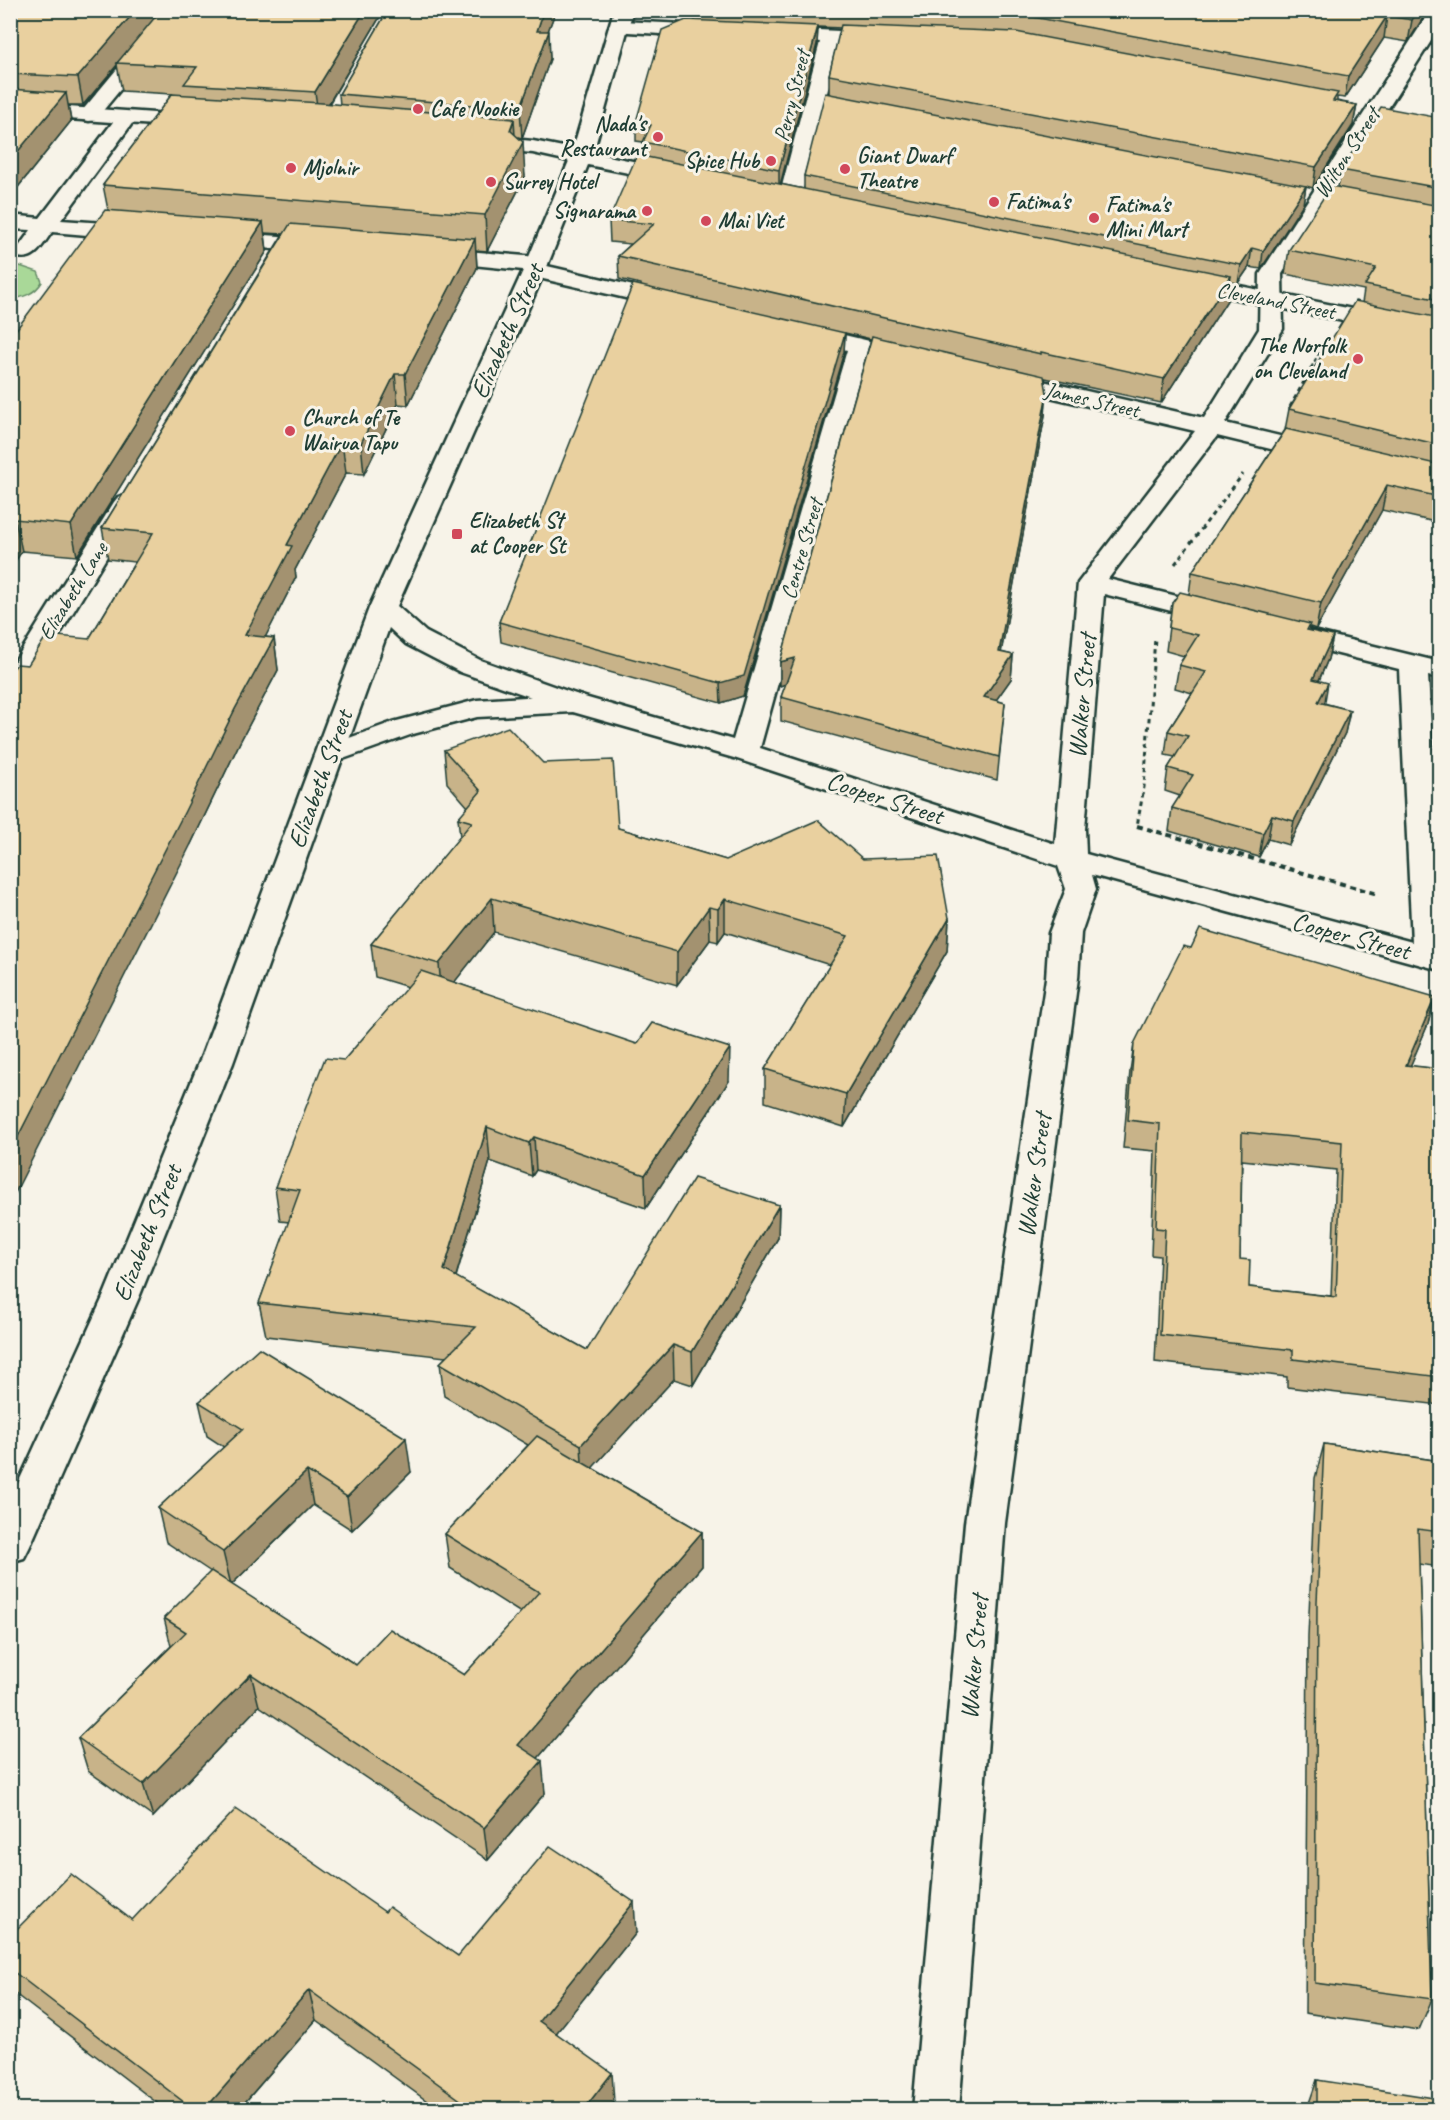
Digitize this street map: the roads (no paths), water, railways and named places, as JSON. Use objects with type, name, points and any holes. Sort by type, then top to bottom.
[{"type":"street","points":[[89,115],[177,10]]},
{"type":"street","name":"Wilton Street","points":[[1272,300],[1271,274],[1440,11]]},
{"type":"street","points":[[622,19],[728,32]]},
{"type":"street","name":"Elizabeth Street","points":[[10,1546],[122,1295],[207,1085],[383,608],[535,267],[581,157],[622,19]]},
{"type":"street","points":[[751,33],[902,40]]},
{"type":"street","name":"Perry Street","points":[[789,201],[817,101],[831,37]]},
{"type":"street","points":[[817,101],[886,114]]},
{"type":"street","points":[[1353,108],[1396,116]]},
{"type":"street","points":[[10,109],[220,123]]},
{"type":"street","points":[[26,252],[126,118]]},
{"type":"street","points":[[461,140],[533,147],[699,182]]},
{"type":"street","points":[[1295,194],[1340,203]]},
{"type":"street","points":[[766,196],[812,206]]},
{"type":"street","points":[[10,222],[156,234]]},
{"type":"street","points":[[203,237],[280,254],[343,248]]},
{"type":"street","points":[[411,254],[535,267],[697,308]]},
{"type":"street","name":"Cleveland Street","points":[[1164,278],[1440,334]]},
{"type":"street","points":[[1272,300],[1271,329],[1210,428],[1091,583],[1426,668],[1427,908],[1434,959]]},
{"type":"street","points":[[778,327],[940,364]]},
{"type":"street","name":"Centre Street","points":[[744,752],[860,345]]},
{"type":"street","name":"James Street","points":[[985,375],[1348,460]]},
{"type":"street","name":"Elizabeth Lane","points":[[10,693],[142,478]]},
{"type":"street","name":"Walker Street","points":[[936,2109],[985,1523],[1062,978],[1065,933],[1081,889],[1071,860],[1070,829],[1091,583]]},
{"type":"street","points":[[383,608],[416,638],[470,666],[574,703]]},
{"type":"street","name":"Cooper Street","points":[[329,755],[403,728],[477,709],[574,703],[744,752],[1071,860],[1434,959]]},
{"type":"place","name":"Cafe Nookie","points":[[418,109]]},
{"type":"place","name":"Nada's Restaurant","points":[[658,137]]},
{"type":"place","name":"Spice Hub","points":[[771,161]]},
{"type":"place","name":"Mjolnir","points":[[291,168]]},
{"type":"place","name":"Giant Dwarf Theatre","points":[[845,169]]},
{"type":"place","name":"Surrey Hotel","points":[[491,182]]},
{"type":"place","name":"Fatima's","points":[[994,202]]},
{"type":"place","name":"Signarama","points":[[647,211]]},
{"type":"place","name":"Fatima's Mini Mart","points":[[1094,218]]},
{"type":"place","name":"Mai Viet","points":[[706,221]]},
{"type":"place","name":"The Norfolk on Cleveland","points":[[1358,359]]},
{"type":"place","name":"Church of Te Wairua Tapu","points":[[290,431]]},
{"type":"place","name":"Elizabeth St at Cooper St","points":[[457,534]]}]
